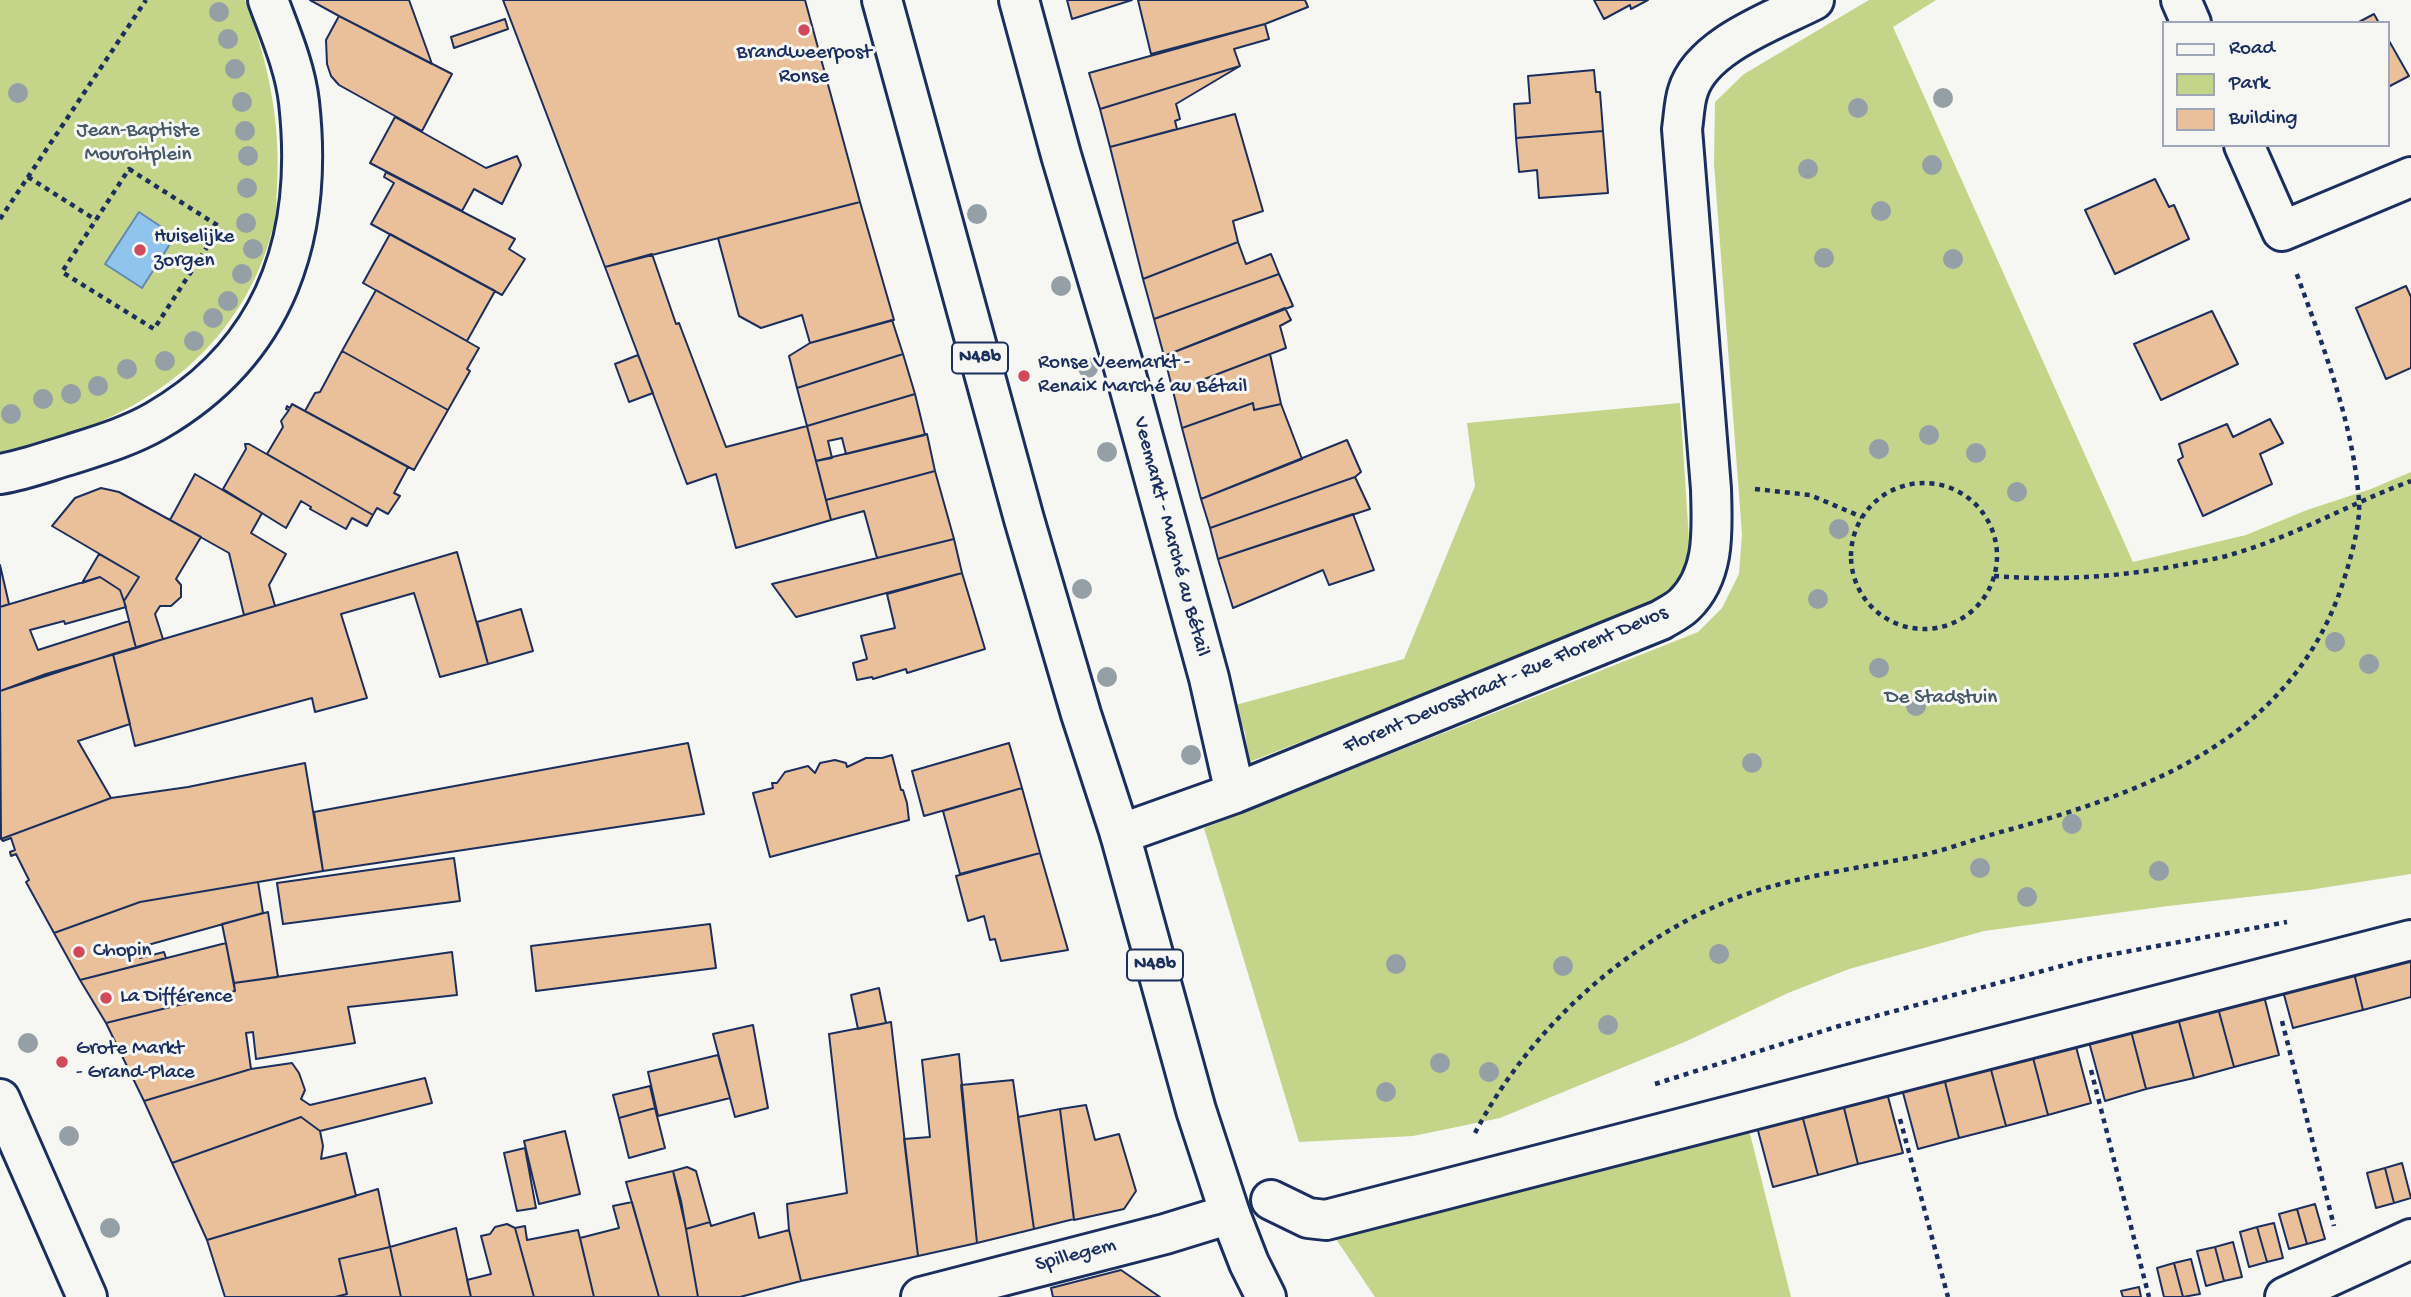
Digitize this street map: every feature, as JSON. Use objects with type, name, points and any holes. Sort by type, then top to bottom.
[{"type":"street","points":[[0,474],[108,443],[155,421],[197,393],[236,356],[264,314],[288,263],[297,231],[303,187],[299,99],[288,56],[268,0]]},
{"type":"street","name":"N48b","points":[[882,0],[1024,519],[1081,714],[1121,834],[1196,1110],[1230,1214]]},
{"type":"street","name":"Veemarkt - Marché au Bétail","points":[[1019,0],[1202,652],[1235,793]]},
{"type":"street","name":"Florent Devosstraat - Rue Florent Devos","points":[[1121,834],[1235,793],[1661,620],[1684,605],[1701,583],[1712,544],[1712,489],[1682,130],[1688,90],[1698,72],[1716,53],[1737,39],[1814,0]]},
{"type":"street","points":[[2181,0],[2190,21]]},
{"type":"street","points":[[2245,147],[2282,231],[2411,177]]},
{"type":"street","points":[[1271,1200],[1308,1218],[1326,1220],[2411,940]]},
{"type":"street","points":[[0,1099],[88,1297]]},
{"type":"street","points":[[1230,1214],[1266,1297]]},
{"type":"street","name":"Spillegem","points":[[921,1297],[1166,1234],[1230,1214]]},
{"type":"street","points":[[2285,1297],[2411,1239]]},
{"type":"path","points":[[0,219],[146,0]]},
{"type":"path","points":[[129,169],[220,227],[154,329],[62,272],[96,220],[129,169]]},
{"type":"path","points":[[28,177],[96,220]]},
{"type":"path","points":[[1470,1143],[1497,1095],[1531,1048],[1583,994],[1623,962],[1673,928],[1724,903],[1788,883],[1866,864],[1928,853],[2056,817],[2124,793],[2193,761],[2238,733],[2262,710],[2300,667],[2328,624],[2349,568],[2360,504],[2348,433],[2334,376],[2282,231]]},
{"type":"path","points":[[1994,576],[2080,578],[2150,571],[2232,554],[2411,481]]},
{"type":"path","points":[[1933,483],[1954,489],[1972,500],[1985,515],[1994,534],[1997,555],[1994,576],[1986,594],[1972,610],[1955,622],[1935,628],[1914,628],[1894,623],[1876,611],[1862,596],[1854,577],[1850,556],[1853,535],[1862,517],[1875,501],[1893,489],[1933,483]]},
{"type":"path","points":[[1712,489],[1734,486],[1810,495],[1862,517]]},
{"type":"path","points":[[1654,1085],[1839,1026],[2087,959],[2289,921]]},
{"type":"path","points":[[2271,976],[2345,1270]]},
{"type":"path","points":[[2080,1025],[2149,1297]]},
{"type":"path","points":[[1888,1075],[1948,1297]]},
{"type":"green space","name":"Jean-Baptiste Mouroitplein","points":[[0,0],[245,0],[271,92],[278,163],[275,220],[258,271],[235,313],[207,349],[173,379],[134,405],[92,425],[47,441],[0,452]]},
{"type":"green space","name":"De Stadstuin","points":[[1869,0],[1936,0],[1893,27],[2133,562],[2246,535],[2411,472],[2411,874],[2309,890],[1984,931],[1849,969],[1788,993],[1687,1041],[1500,1118],[1413,1136],[1299,1142],[1204,828],[1698,632],[1722,608],[1739,574],[1742,534],[1714,164],[1715,102],[1744,74]]},
{"type":"green space","points":[[1680,403],[1690,555],[1670,593],[1608,623],[1249,762],[1245,732],[1232,706],[1404,659],[1475,486],[1467,423]]},
{"type":"green space","points":[[1749,1130],[1791,1297],[1375,1297],[1336,1239]]},
{"type":"water","points":[[139,212],[175,236],[142,288],[105,264]]},
{"type":"building","points":[[310,0],[409,0],[432,64],[339,16]]},
{"type":"building","points":[[503,0],[805,0],[860,202],[605,267]]},
{"type":"building","points":[[1067,0],[1132,0],[1072,19]]},
{"type":"building","points":[[1138,0],[1305,0],[1308,7],[1265,24],[1151,54]]},
{"type":"building","points":[[1594,0],[1648,0],[1631,9],[1630,5],[1604,19]]},
{"type":"building","points":[[2374,14],[2378,21],[2361,21]]},
{"type":"building","points":[[339,16],[452,74],[422,131],[339,85],[331,76],[327,64],[326,40]]},
{"type":"building","points":[[505,19],[508,29],[454,48],[451,37]]},
{"type":"building","points":[[1265,24],[1269,39],[1234,49],[1240,66],[1100,109],[1089,73]]},
{"type":"building","points":[[2390,43],[2409,76],[2390,86]]},
{"type":"building","points":[[1240,66],[1176,104],[1180,119],[1175,121],[1177,129],[1110,147],[1100,109]]},
{"type":"building","points":[[1594,70],[1596,92],[1600,92],[1603,131],[1516,138],[1514,104],[1530,103],[1528,76]]},
{"type":"building","points":[[1235,114],[1263,211],[1233,221],[1238,242],[1143,279],[1110,147]]},
{"type":"building","points":[[395,117],[486,168],[517,156],[521,165],[502,204],[474,189],[462,211],[370,163]]},
{"type":"building","points":[[1603,131],[1608,193],[1539,198],[1537,170],[1519,172],[1516,138]]},
{"type":"building","points":[[386,172],[515,239],[509,249],[525,259],[502,295],[371,224],[394,183],[384,177]]},
{"type":"building","points":[[2155,179],[2169,207],[2174,205],[2189,239],[2115,274],[2085,210]]},
{"type":"building","points":[[860,202],[894,320],[810,343],[802,315],[761,328],[739,316],[718,238]]},
{"type":"building","points":[[390,234],[495,291],[467,341],[363,283]]},
{"type":"building","points":[[1238,242],[1246,264],[1271,254],[1279,274],[1154,319],[1143,279]]},
{"type":"building","points":[[652,254],[676,324],[679,323],[726,447],[807,426],[831,520],[736,548],[716,474],[687,484],[605,267]]},
{"type":"building","points":[[1279,274],[1293,306],[1164,356],[1154,319]]},
{"type":"building","points":[[2406,286],[2411,297],[2411,368],[2386,379],[2356,308]]},
{"type":"building","points":[[376,290],[479,348],[467,369],[470,371],[448,410],[342,351]]},
{"type":"building","points":[[1285,308],[1291,320],[1280,326],[1286,348],[1173,391],[1164,356]]},
{"type":"building","points":[[2212,311],[2238,364],[2161,400],[2134,344]]},
{"type":"building","points":[[892,320],[903,354],[797,388],[789,356],[810,343]]},
{"type":"building","points":[[342,351],[448,410],[414,470],[305,411],[315,393],[320,392]]},
{"type":"building","points":[[903,354],[915,394],[807,426],[797,388]]},
{"type":"building","points":[[1270,354],[1281,404],[1254,410],[1253,403],[1182,428],[1173,391]]},
{"type":"building","points":[[638,355],[653,393],[629,402],[615,364]]},
{"type":"building","points":[[915,394],[925,435],[846,454],[842,438],[828,441],[832,458],[816,461],[807,426]]},
{"type":"building","points":[[1253,403],[1254,410],[1281,404],[1302,459],[1201,499],[1182,428]]},
{"type":"building","points":[[292,404],[408,467],[394,493],[400,496],[388,514],[377,508],[373,515],[267,454],[283,427],[281,421],[289,410],[286,409],[287,406],[290,408]]},
{"type":"building","points":[[2270,419],[2283,443],[2260,454],[2272,484],[2203,516],[2178,460],[2183,457],[2179,444],[2227,424],[2233,437]]},
{"type":"building","points":[[927,434],[935,471],[826,500],[816,461]]},
{"type":"building","points":[[1347,440],[1361,472],[1355,477],[1210,528],[1201,499]]},
{"type":"building","points":[[245,444],[373,515],[367,526],[352,518],[346,529],[301,501],[286,528],[223,489],[246,449]]},
{"type":"building","points":[[935,471],[954,539],[877,558],[864,511],[831,520],[826,500]]},
{"type":"building","points":[[195,474],[262,513],[251,533],[286,554],[269,585],[275,606],[244,615],[229,553],[170,520]]},
{"type":"building","points":[[1355,477],[1370,509],[1218,559],[1210,528]]},
{"type":"building","points":[[101,488],[119,492],[201,537],[176,579],[181,585],[181,597],[171,606],[160,606],[155,614],[163,639],[136,648],[124,601],[139,577],[52,526],[75,498]]},
{"type":"building","points":[[1353,514],[1374,570],[1329,585],[1323,570],[1233,608],[1218,559]]},
{"type":"building","points":[[954,539],[962,573],[796,617],[772,584]]},
{"type":"building","points":[[457,552],[488,664],[440,677],[414,593],[341,614],[367,698],[315,712],[312,698],[135,746],[113,654]]},
{"type":"building","points":[[99,554],[139,577],[124,601],[120,590],[100,577],[82,583]]},
{"type":"building","points":[[0,565],[9,604],[0,607]]},
{"type":"building","points":[[962,573],[985,649],[907,673],[906,669],[873,679],[857,680],[853,663],[867,659],[861,636],[895,628],[887,594]]},
{"type":"building","points":[[100,577],[120,590],[126,607],[65,624],[64,621],[30,630],[38,650],[129,621],[136,648],[46,674],[0,691],[0,607]]},
{"type":"building","points":[[521,609],[533,651],[488,664],[477,622]]},
{"type":"building","points":[[113,654],[130,724],[78,741],[111,798],[1,839],[0,691]]},
{"type":"building","points":[[688,743],[704,814],[323,871],[314,812]]},
{"type":"building","points":[[1009,743],[1022,788],[924,816],[912,771]]},
{"type":"building","points":[[892,755],[907,803],[909,820],[770,857],[753,793],[773,788],[772,783],[777,783],[785,772],[808,766],[815,773],[820,763],[835,760],[846,763],[847,767],[866,758]]},
{"type":"building","points":[[305,763],[323,871],[140,902],[54,933],[26,882],[29,880],[16,854],[11,856],[10,852],[15,850],[11,838],[3,841],[1,839],[111,798],[188,787]]},
{"type":"building","points":[[1022,788],[1040,853],[960,874],[943,811]]},
{"type":"building","points":[[1040,853],[1068,950],[1001,961],[995,939],[990,940],[984,916],[968,921],[956,876]]},
{"type":"building","points":[[454,858],[460,901],[283,924],[277,883]]},
{"type":"building","points":[[258,882],[263,913],[137,948],[140,958],[164,952],[166,958],[80,980],[54,933],[140,902]]},
{"type":"building","points":[[268,912],[278,977],[234,983],[222,924]]},
{"type":"building","points":[[710,924],[716,968],[536,991],[531,946]]},
{"type":"building","points":[[226,943],[235,991],[106,1023],[80,980]]},
{"type":"building","points":[[452,952],[457,995],[348,1007],[355,1043],[256,1059],[253,1032],[246,1033],[251,1069],[144,1101],[106,1023],[235,991],[234,983]]},
{"type":"building","points":[[2411,957],[2411,997],[2363,1010],[2354,973]]},
{"type":"building","points":[[2354,973],[2363,1010],[2293,1028],[2283,991]]},
{"type":"building","points":[[879,988],[886,1023],[858,1029],[851,995]]},
{"type":"building","points":[[2264,996],[2279,1055],[2234,1067],[2218,1008]]},
{"type":"building","points":[[2218,1008],[2234,1067],[2194,1078],[2178,1018]]},
{"type":"building","points":[[2178,1018],[2194,1078],[2146,1089],[2131,1031]]},
{"type":"building","points":[[891,1022],[918,1256],[801,1281],[789,1230],[787,1204],[847,1193],[829,1034]]},
{"type":"building","points":[[753,1025],[768,1108],[735,1117],[713,1034]]},
{"type":"building","points":[[2131,1031],[2146,1089],[2105,1101],[2089,1042]]},
{"type":"building","points":[[2075,1043],[2091,1103],[2048,1115],[2032,1054]]},
{"type":"building","points":[[959,1054],[977,1243],[918,1256],[904,1139],[930,1137],[922,1060]]},
{"type":"building","points":[[2032,1054],[2048,1115],[2006,1126],[1990,1066]]},
{"type":"building","points":[[718,1055],[730,1098],[658,1116],[648,1072]]},
{"type":"building","points":[[292,1063],[305,1090],[301,1099],[310,1105],[425,1078],[432,1103],[320,1131],[301,1117],[172,1163],[144,1101],[251,1069]]},
{"type":"building","points":[[1990,1066],[2006,1126],[1959,1138],[1944,1078]]},
{"type":"building","points":[[1944,1078],[1959,1138],[1918,1149],[1902,1089]]},
{"type":"building","points":[[1013,1080],[1034,1229],[977,1243],[961,1085]]},
{"type":"building","points":[[650,1086],[655,1108],[619,1118],[613,1095]]},
{"type":"building","points":[[1887,1093],[1903,1153],[1858,1164],[1843,1104]]},
{"type":"building","points":[[1843,1104],[1858,1164],[1818,1175],[1802,1115]]},
{"type":"building","points":[[1086,1105],[1095,1140],[1119,1134],[1136,1191],[1124,1209],[1074,1220],[1060,1109]]},
{"type":"building","points":[[655,1108],[665,1148],[629,1158],[619,1118]]},
{"type":"building","points":[[1060,1109],[1074,1219],[1034,1229],[1018,1117]]},
{"type":"building","points":[[1802,1115],[1818,1175],[1773,1187],[1757,1127]]},
{"type":"building","points":[[301,1117],[320,1131],[323,1146],[321,1159],[346,1153],[356,1196],[207,1240],[172,1163]]},
{"type":"building","points":[[565,1131],[580,1194],[539,1204],[524,1141]]},
{"type":"building","points":[[525,1148],[536,1208],[517,1211],[504,1153]]},
{"type":"building","points":[[2402,1163],[2411,1198],[2394,1203],[2385,1168]]},
{"type":"building","points":[[687,1167],[696,1171],[710,1222],[686,1229],[673,1171]]},
{"type":"building","points":[[2385,1168],[2394,1203],[2376,1208],[2367,1173]]},
{"type":"building","points":[[673,1171],[698,1297],[659,1297],[626,1182]]},
{"type":"building","points":[[378,1189],[390,1247],[339,1259],[347,1294],[335,1297],[225,1297],[207,1240]]},
{"type":"building","points":[[632,1202],[659,1297],[594,1297],[580,1238],[619,1228],[613,1206]]},
{"type":"building","points":[[2315,1204],[2325,1239],[2307,1244],[2297,1209]]},
{"type":"building","points":[[2297,1209],[2307,1244],[2289,1249],[2279,1214]]},
{"type":"building","points":[[754,1213],[759,1238],[789,1230],[801,1281],[740,1297],[698,1297],[686,1229],[710,1222],[711,1226]]},
{"type":"building","points":[[2274,1223],[2283,1258],[2267,1262],[2257,1227]]},
{"type":"building","points":[[507,1224],[515,1228],[534,1297],[471,1297],[467,1280],[491,1274],[481,1236],[490,1234],[495,1227]]},
{"type":"building","points":[[525,1226],[527,1240],[578,1230],[594,1297],[534,1297],[515,1228]]},
{"type":"building","points":[[2257,1227],[2267,1262],[2249,1267],[2240,1232]]},
{"type":"building","points":[[456,1228],[471,1297],[401,1297],[390,1247]]},
{"type":"building","points":[[2233,1242],[2242,1277],[2224,1281],[2215,1247]]},
{"type":"building","points":[[390,1247],[401,1297],[335,1297],[347,1294],[339,1259]]},
{"type":"building","points":[[2215,1247],[2224,1281],[2206,1286],[2197,1251]]},
{"type":"building","points":[[2191,1259],[2200,1294],[2183,1297],[2174,1263]]},
{"type":"building","points":[[2174,1263],[2183,1297],[2164,1297],[2157,1268]]},
{"type":"building","points":[[1121,1270],[1160,1297],[1053,1297],[1051,1288]]},
{"type":"building","points":[[2139,1287],[2141,1297],[2123,1297],[2121,1291]]},
{"type":"place","name":"Brandweerpost Ronse","points":[[804,30]]},
{"type":"place","name":"Huiselijke zorgen","points":[[140,250]]},
{"type":"place","name":"Ronse Veemarkt - Renaix Marché au Bétail","points":[[1024,376]]},
{"type":"place","name":"Chopin","points":[[79,952]]},
{"type":"place","name":"La Différence","points":[[106,998]]},
{"type":"place","name":"Grote Markt - Grand-Place","points":[[62,1062]]}]
